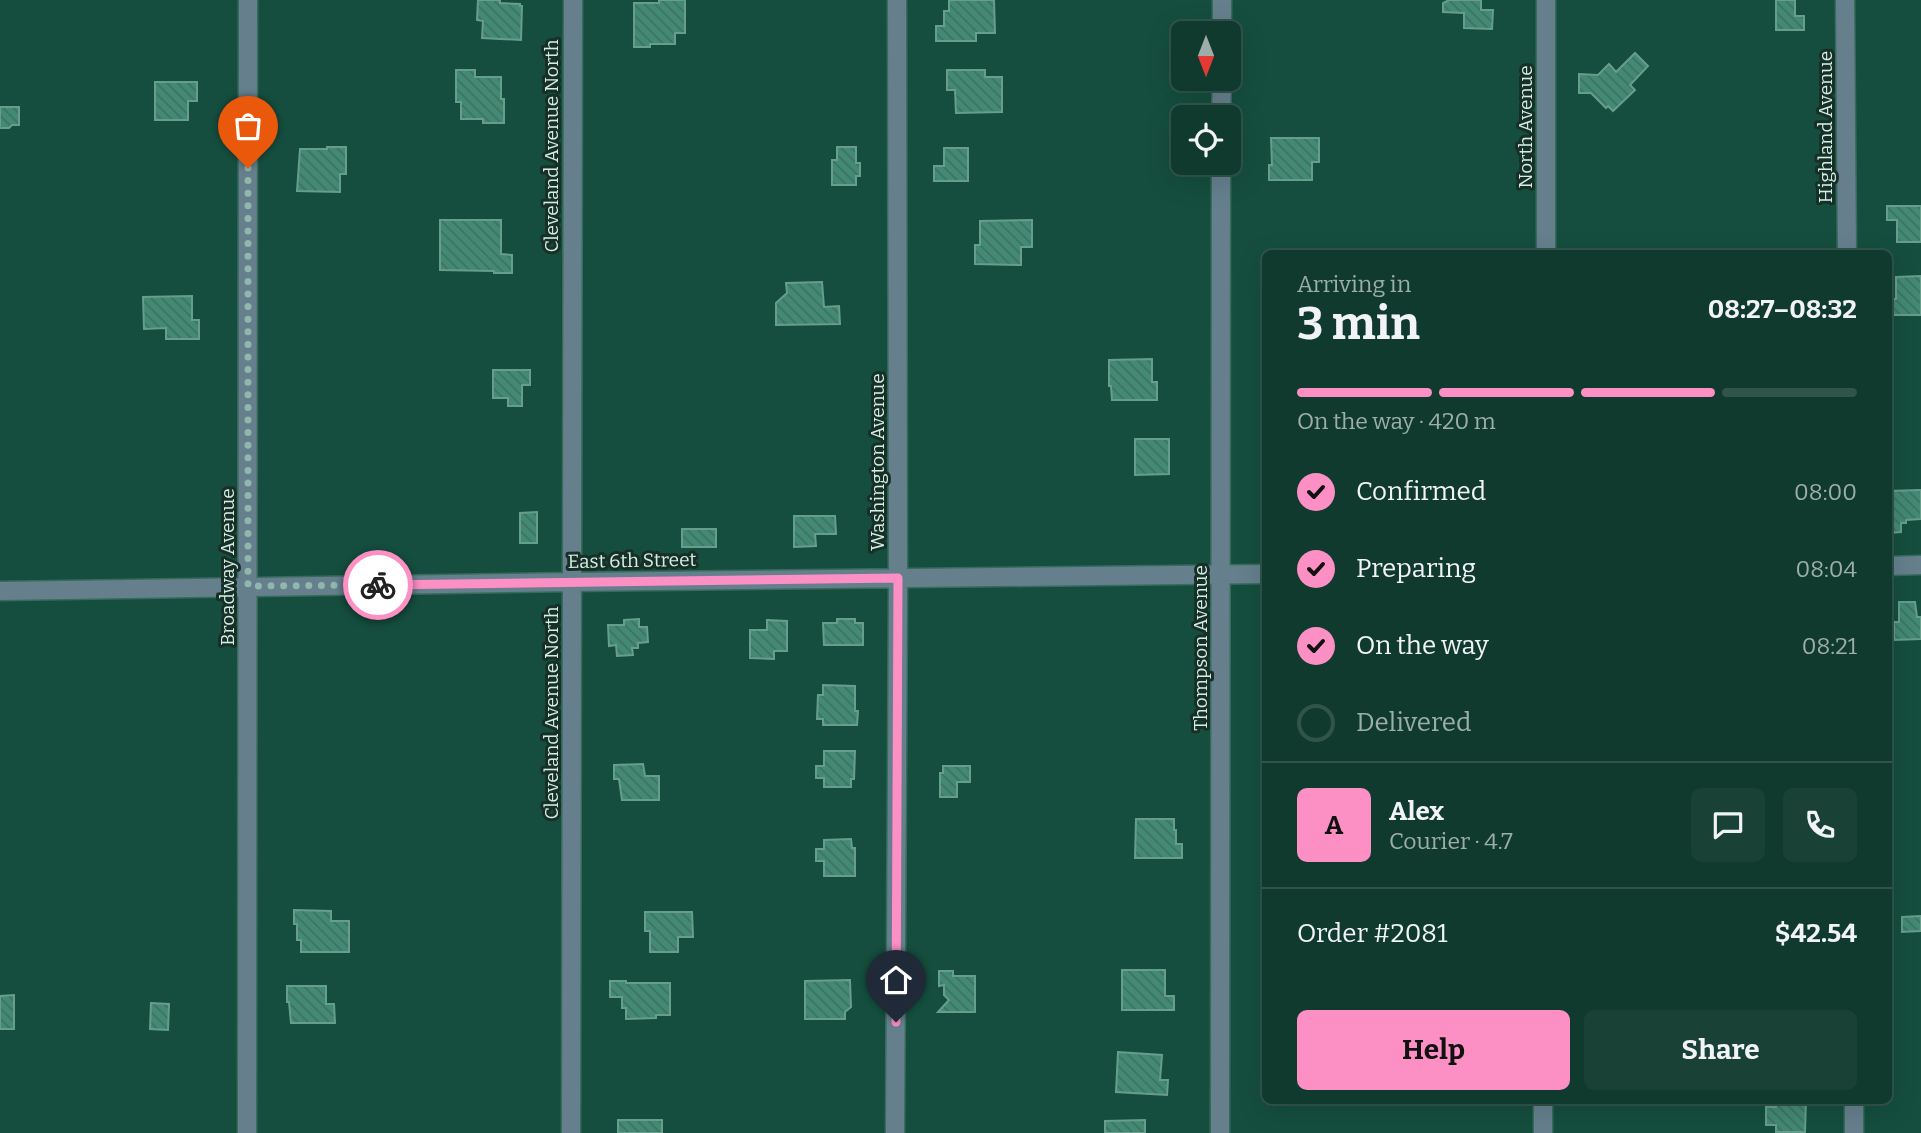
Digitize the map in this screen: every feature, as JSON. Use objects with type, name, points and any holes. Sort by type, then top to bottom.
[{"type":"street","name":"Broadway Avenue","points":[[247,1133],[248,0]]},
{"type":"street","name":"Cleveland Avenue North","points":[[572,1133],[573,0]]},
{"type":"street","name":"Washington Avenue","points":[[895,1133],[897,0]]},
{"type":"street","points":[[1222,0],[1222,21]]},
{"type":"street","name":"North Avenue","points":[[1546,0],[1546,250]]},
{"type":"street","name":"Highland Avenue","points":[[1845,0],[1847,250]]},
{"type":"street","name":"Thompson Avenue","points":[[1220,1133],[1222,175]]},
{"type":"street","points":[[1892,566],[1921,565]]},
{"type":"street","name":"East 6th Street","points":[[0,591],[1262,574]]},
{"type":"street","points":[[1543,1104],[1543,1133]]},
{"type":"street","points":[[1854,1104],[1854,1133]]},
{"type":"building","points":[[478,0],[520,4],[521,40],[482,38],[483,21],[477,20]]},
{"type":"building","points":[[659,0],[685,0],[685,33],[675,33],[675,44],[634,47],[634,3],[659,3]]},
{"type":"building","points":[[949,0],[994,0],[995,33],[976,33],[976,41],[936,41],[936,26],[944,26],[944,11],[949,11]]},
{"type":"building","points":[[1449,0],[1481,0],[1481,10],[1493,10],[1492,29],[1464,28],[1464,13],[1443,12],[1443,3]]},
{"type":"building","points":[[1776,0],[1795,0],[1795,16],[1804,16],[1804,30],[1776,30]]},
{"type":"building","points":[[1635,53],[1648,66],[1630,85],[1635,90],[1613,111],[1608,106],[1606,108],[1591,93],[1579,93],[1579,74],[1598,75],[1609,64],[1616,72]]},
{"type":"building","points":[[456,70],[475,70],[475,77],[501,77],[504,123],[461,119],[461,102],[456,102]]},
{"type":"building","points":[[947,70],[985,70],[985,77],[1002,77],[1002,112],[956,113],[955,90],[947,90]]},
{"type":"building","points":[[155,82],[197,82],[197,101],[188,101],[188,120],[155,120]]},
{"type":"building","points":[[0,107],[19,107],[19,125],[0,128]]},
{"type":"building","points":[[1271,138],[1319,138],[1319,162],[1312,162],[1312,180],[1269,180],[1269,165],[1272,165]]},
{"type":"building","points":[[346,147],[346,174],[340,174],[340,192],[297,191],[300,149]]},
{"type":"building","points":[[837,147],[856,147],[856,163],[860,163],[860,176],[856,176],[856,185],[832,185],[832,160],[837,160]]},
{"type":"building","points":[[944,148],[968,148],[968,181],[934,181],[934,166],[944,166]]},
{"type":"building","points":[[1887,206],[1921,206],[1921,242],[1897,242],[1897,220],[1887,220]]},
{"type":"building","points":[[440,220],[501,220],[501,254],[512,255],[512,273],[440,270]]},
{"type":"building","points":[[1032,220],[1032,247],[1021,247],[1021,265],[975,264],[975,245],[980,245],[980,221]]},
{"type":"building","points":[[1921,276],[1921,315],[1892,315],[1892,299],[1896,299],[1896,277]]},
{"type":"building","points":[[822,282],[824,307],[839,306],[840,324],[776,325],[776,303],[787,293],[786,283]]},
{"type":"building","points":[[192,296],[192,320],[199,320],[199,339],[166,339],[166,328],[144,329],[143,297]]},
{"type":"building","points":[[1152,359],[1152,382],[1157,382],[1157,400],[1112,400],[1109,360]]},
{"type":"building","points":[[493,370],[530,370],[530,385],[522,385],[522,406],[508,406],[508,398],[493,398]]},
{"type":"building","points":[[1135,439],[1169,439],[1169,474],[1135,475]]},
{"type":"building","points":[[1921,490],[1921,519],[1901,523],[1901,532],[1892,533],[1892,491]]},
{"type":"building","points":[[537,512],[537,543],[520,543],[520,513]]},
{"type":"building","points":[[794,516],[835,516],[836,534],[815,534],[816,546],[794,547]]},
{"type":"building","points":[[682,529],[716,529],[716,547],[682,547]]},
{"type":"building","points":[[1899,602],[1915,602],[1917,617],[1921,617],[1921,639],[1894,640],[1894,622],[1899,622]]},
{"type":"building","points":[[639,619],[639,627],[647,627],[648,642],[638,643],[638,648],[632,648],[633,655],[617,656],[616,645],[609,646],[608,625],[624,625],[624,620]]},
{"type":"building","points":[[837,619],[855,619],[855,623],[863,623],[863,645],[824,645],[823,623],[837,623]]},
{"type":"building","points":[[767,620],[787,621],[787,651],[774,651],[774,659],[750,658],[750,630],[767,630]]},
{"type":"building","points":[[823,685],[855,686],[857,725],[823,725],[823,719],[817,719],[818,695],[823,695]]},
{"type":"building","points":[[824,751],[855,751],[851,787],[824,787],[824,778],[816,778],[816,766],[824,766]]},
{"type":"building","points":[[643,764],[645,776],[659,776],[659,800],[622,800],[619,779],[614,779],[614,765]]},
{"type":"building","points":[[943,766],[970,766],[970,782],[957,782],[957,797],[940,797],[940,773],[943,773]]},
{"type":"building","points":[[1136,819],[1174,819],[1176,844],[1182,844],[1182,858],[1135,858]]},
{"type":"building","points":[[851,839],[852,848],[855,848],[855,876],[824,876],[824,861],[816,861],[816,849],[824,849],[824,840]]},
{"type":"building","points":[[294,910],[331,911],[331,921],[349,921],[349,952],[301,952],[301,940],[297,940],[297,924],[294,924]]},
{"type":"building","points":[[645,912],[692,912],[693,937],[678,937],[678,952],[650,952],[650,931],[645,931]]},
{"type":"building","points":[[1921,916],[1921,931],[1902,932],[1902,917]]},
{"type":"building","points":[[1122,970],[1165,970],[1165,996],[1174,996],[1174,1010],[1122,1010]]},
{"type":"building","points":[[939,971],[953,971],[953,976],[975,976],[975,1012],[938,1012],[949,1000],[944,995],[944,985],[939,986]]},
{"type":"building","points":[[850,980],[851,1007],[845,1012],[845,1019],[805,1019],[805,981]]},
{"type":"building","points":[[610,981],[670,983],[670,1015],[626,1019],[622,997],[610,997]]},
{"type":"building","points":[[287,986],[326,986],[326,1004],[334,1004],[335,1023],[291,1023]]},
{"type":"building","points":[[14,995],[14,1029],[0,1029],[0,996]]},
{"type":"building","points":[[151,1003],[169,1004],[168,1030],[150,1029]]},
{"type":"building","points":[[1118,1052],[1162,1055],[1160,1080],[1168,1080],[1167,1095],[1116,1092]]},
{"type":"building","points":[[1776,1104],[1806,1104],[1805,1132],[1776,1132],[1776,1125],[1766,1125],[1766,1107],[1776,1107]]},
{"type":"building","points":[[618,1120],[662,1120],[662,1133],[618,1133]]},
{"type":"building","points":[[1145,1120],[1145,1133],[1105,1133],[1105,1121]]},
{"type":"way so far","points":[[248,168],[248,586],[378,585]]},
{"type":"route","points":[[378,585],[898,578],[896,1022]]}]
